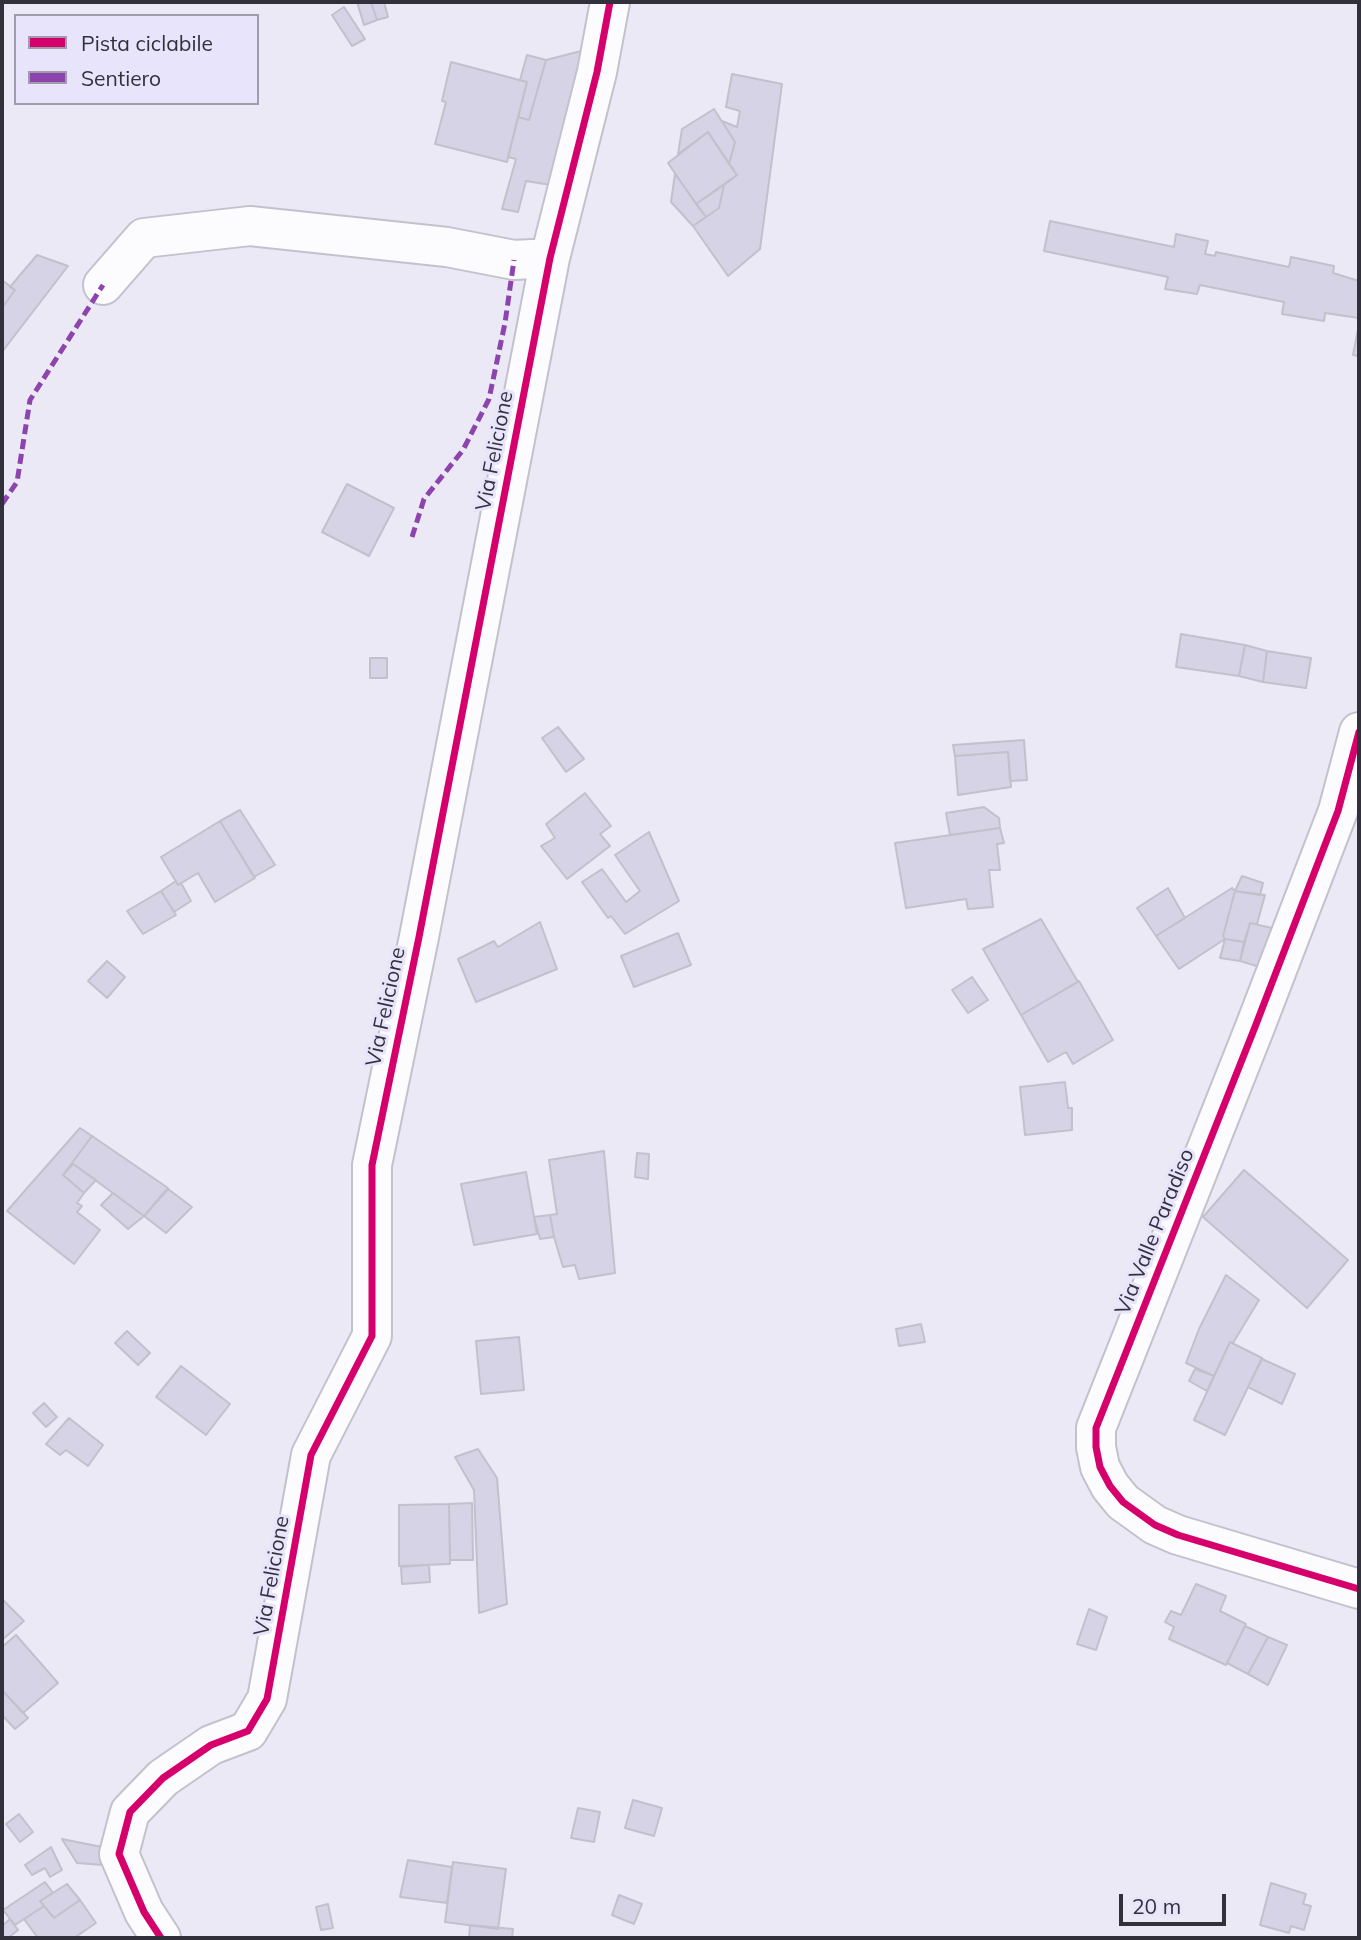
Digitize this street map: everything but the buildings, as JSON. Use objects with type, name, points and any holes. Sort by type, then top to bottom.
[{"type":"street","name":"Via Felicione","points":[[161,1938],[144,1912],[120,1854],[130,1812],[163,1778],[211,1745],[248,1731],[267,1699],[311,1455],[372,1336],[372,1165],[550,258],[597,72],[610,2]]},
{"type":"street","points":[[103,285],[144,238],[250,226],[447,247],[514,260],[550,258]]},
{"type":"street","name":"Via Valle Paradiso","points":[[1359,733],[1338,811],[1096,1428],[1100,1467],[1111,1486],[1123,1502],[1155,1525],[1178,1535],[1359,1589]]},
{"type":"marked path","points":[[412,537],[424,499],[463,450],[489,399],[505,323],[514,260]]},
{"type":"marked path","points":[[2,504],[17,482],[30,400],[103,285]]},
{"type":"cycle path","points":[[161,1938],[144,1912],[119,1854],[130,1812],[163,1778],[211,1745],[248,1731],[267,1699],[311,1455],[372,1336],[372,1165],[419,937],[550,258],[597,72],[610,2]]},
{"type":"cycle path","points":[[1359,732],[1338,811],[1096,1428],[1100,1467],[1110,1486],[1123,1502],[1155,1525],[1178,1535],[1359,1589]]}]
